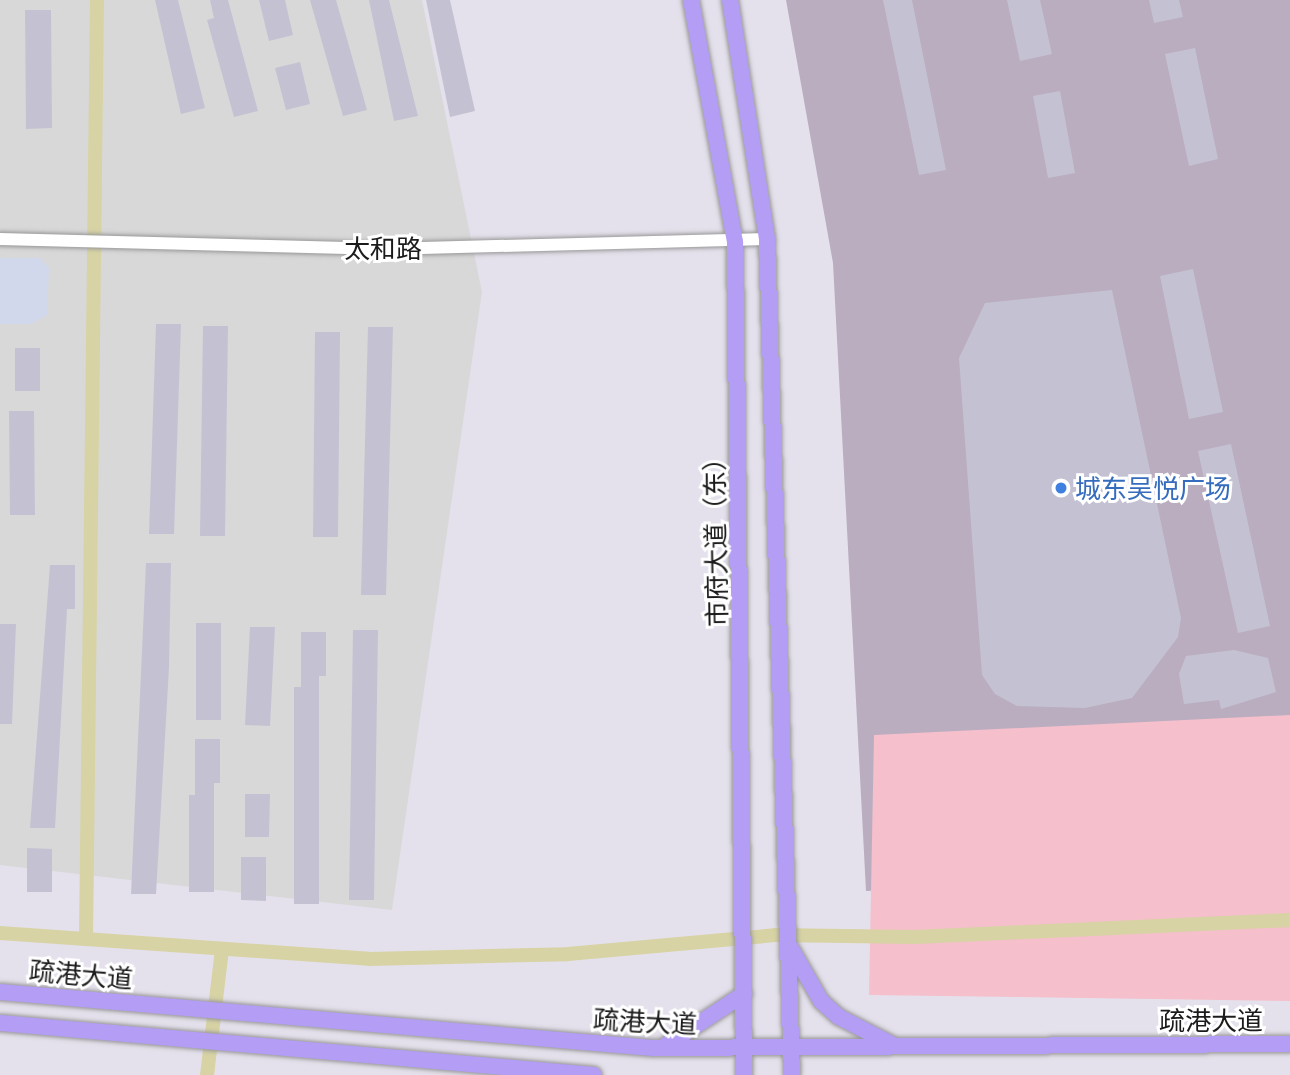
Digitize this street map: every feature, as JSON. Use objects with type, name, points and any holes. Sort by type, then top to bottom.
[{"type":"main road","name":"市府大道（东）","points":[[691,0],[735,242],[746,908],[744,1075]]},
{"type":"main road","points":[[730,0],[767,239],[792,1075]]},
{"type":"main road","points":[[787,940],[821,1001],[839,1017],[897,1047]]},
{"type":"main road","name":"疏港大道","points":[[0,992],[660,1048],[1290,1044]]},
{"type":"main road","points":[[660,1048],[714,1019],[744,994]]},
{"type":"main road","points":[[0,1023],[241,1048],[594,1075]]},
{"type":"street","name":"太和路","points":[[0,239],[385,249],[735,242],[767,239]]},
{"type":"shaded area","points":[[0,0],[422,0],[482,292],[392,910],[0,865]]},
{"type":"shaded area","points":[[786,0],[1290,0],[1290,871],[866,891],[833,263]]},
{"type":"shaded area","points":[[0,258],[40,258],[49,268],[47,315],[31,324],[0,324]]},
{"type":"shaded area","points":[[1290,715],[1290,1001],[869,995],[874,735]]},
{"type":"building","points":[[155,0],[178,0],[205,108],[181,114]]},
{"type":"building","points":[[210,0],[228,0],[258,111],[234,117],[207,20],[214,18]]},
{"type":"building","points":[[259,0],[285,0],[293,35],[269,41]]},
{"type":"building","points":[[310,0],[336,0],[367,110],[343,116]]},
{"type":"building","points":[[369,0],[389,0],[418,116],[394,121]]},
{"type":"building","points":[[426,0],[450,0],[475,111],[450,117]]},
{"type":"building","points":[[883,0],[912,0],[946,170],[919,175]]},
{"type":"building","points":[[1007,0],[1040,0],[1052,54],[1020,61]]},
{"type":"building","points":[[1149,0],[1179,0],[1183,17],[1154,23]]},
{"type":"building","points":[[25,10],[51,10],[52,128],[26,129]]},
{"type":"building","points":[[1195,48],[1218,159],[1189,166],[1165,54]]},
{"type":"building","points":[[300,62],[310,104],[286,110],[275,68]]},
{"type":"building","points":[[1060,91],[1075,173],[1048,178],[1033,96]]},
{"type":"building","points":[[1193,269],[1223,412],[1189,419],[1160,276]]},
{"type":"building","name":"城东吴悦广场","points":[[1112,290],[1181,618],[1178,637],[1132,698],[1085,708],[1017,706],[995,694],[982,675],[959,358],[985,303]]},
{"type":"building","points":[[156,324],[181,324],[174,534],[149,534]]},
{"type":"building","points":[[203,326],[228,326],[225,536],[200,536]]},
{"type":"building","points":[[368,327],[393,327],[386,595],[361,595]]},
{"type":"building","points":[[315,332],[340,332],[338,537],[313,537]]},
{"type":"building","points":[[15,348],[40,348],[40,391],[15,391]]},
{"type":"building","points":[[9,411],[34,411],[35,515],[10,515]]},
{"type":"building","points":[[1231,444],[1270,626],[1238,633],[1198,451]]},
{"type":"building","points":[[146,563],[171,563],[169,667],[156,894],[131,894]]},
{"type":"building","points":[[50,565],[75,565],[75,609],[67,609],[55,828],[30,828]]},
{"type":"building","points":[[196,623],[221,623],[221,720],[196,720]]},
{"type":"building","points":[[0,624],[16,624],[12,724],[0,724]]},
{"type":"building","points":[[250,627],[275,627],[270,726],[245,725]]},
{"type":"building","points":[[353,630],[378,630],[374,900],[349,900]]},
{"type":"building","points":[[301,632],[326,632],[326,676],[319,676],[319,904],[294,904],[294,687],[301,687]]},
{"type":"building","points":[[1234,650],[1268,658],[1276,692],[1221,709],[1219,700],[1184,704],[1179,674],[1186,656]]},
{"type":"building","points":[[195,739],[220,739],[220,783],[214,783],[214,892],[189,892],[189,795],[195,795]]},
{"type":"building","points":[[245,794],[270,794],[269,837],[245,837]]},
{"type":"building","points":[[27,848],[52,849],[52,892],[27,892]]},
{"type":"building","points":[[241,857],[266,857],[266,901],[241,900]]},
{"type":"waterway","points":[[86,939],[97,0]]},
{"type":"waterway","points":[[0,933],[369,959],[568,954],[775,935],[915,937],[1290,920]]},
{"type":"waterway","points":[[207,1075],[222,949]]},
{"type":"place","name":"城东吴悦广场","points":[[1061,488]]}]
